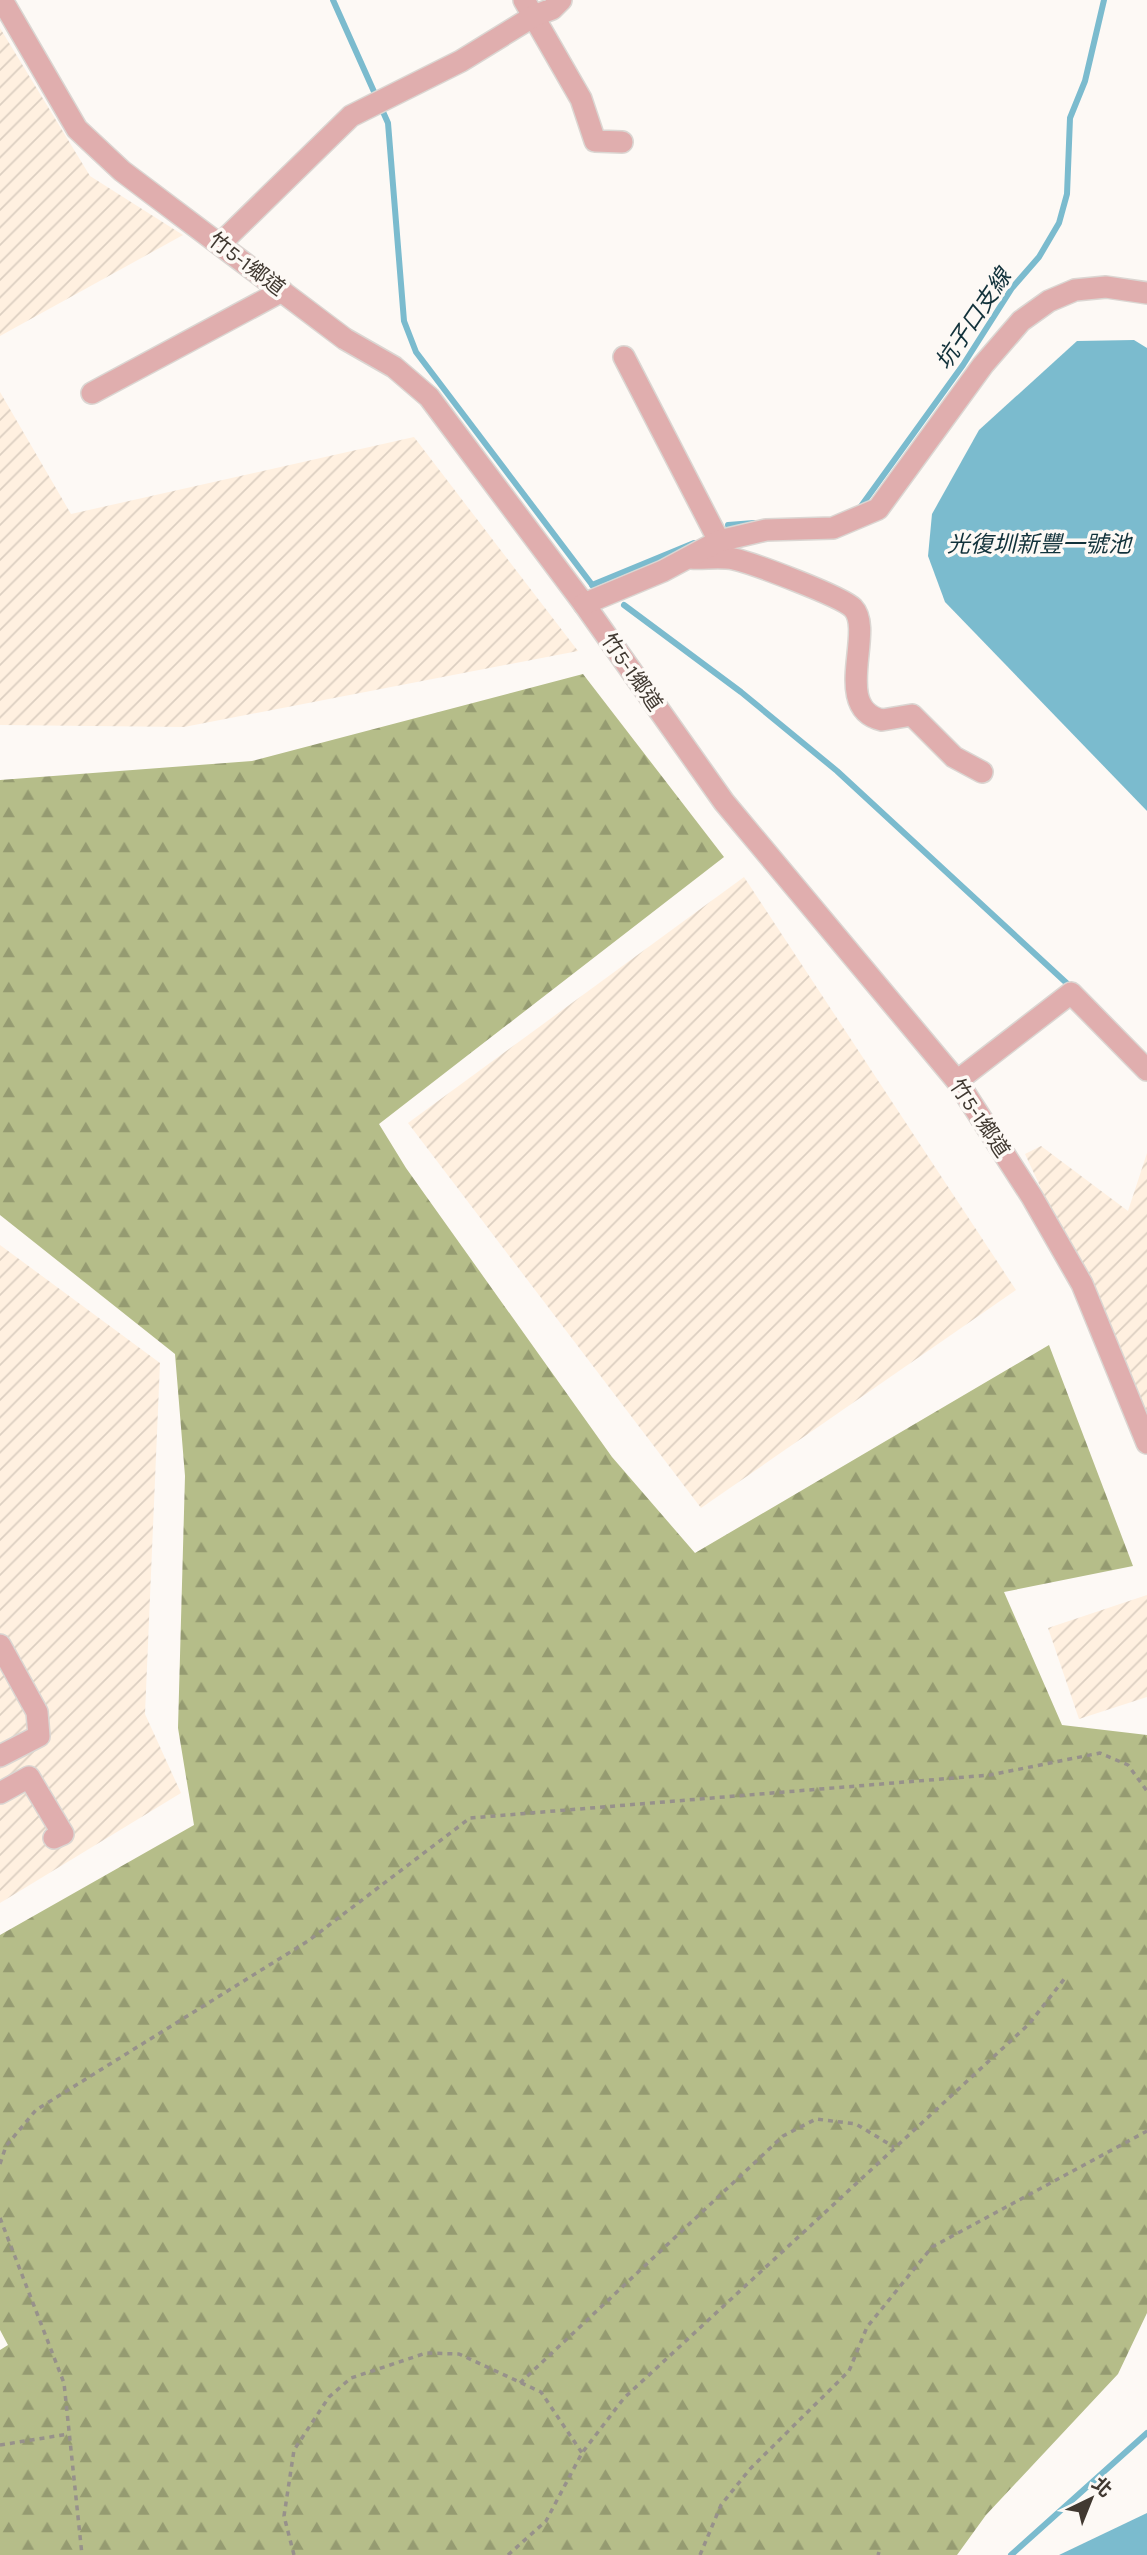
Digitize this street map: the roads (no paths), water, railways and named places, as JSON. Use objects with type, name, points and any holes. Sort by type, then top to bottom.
[{"type":"street","name":"竹5-1鄉道","points":[[2,0],[77,129],[122,171],[345,339],[394,367],[429,397],[584,604],[724,802],[957,1081],[1032,1197],[1082,1284],[1147,1443]]},
{"type":"street","points":[[221,243],[351,116],[461,61],[529,8],[552,9],[562,0]]},
{"type":"street","points":[[529,8],[581,100],[595,141],[622,142]]},
{"type":"street","points":[[584,604],[688,558],[719,541],[766,530],[833,528],[878,509],[983,365],[1021,321],[1049,301],[1075,290],[1106,288],[1147,293]]},
{"type":"street","points":[[92,393],[282,291]]},
{"type":"street","points":[[624,357],[719,541]]},
{"type":"street","points":[[688,558],[732,558],[835,597],[854,609],[858,621],[855,683],[867,711],[882,720],[912,715],[954,757],[982,772]]},
{"type":"street","points":[[957,1081],[1071,993],[1147,1070]]},
{"type":"street","points":[[0,1645],[37,1712],[39,1736],[0,1756]]},
{"type":"street","points":[[0,1793],[29,1777],[63,1835],[54,1838]]},
{"type":"water","name":"光復圳新豐一號池","points":[[1134,340],[1147,348],[1147,811],[945,602],[928,556],[932,514],[979,430],[1077,341]]},
{"type":"water","points":[[1147,2513],[1147,2555],[1059,2555]]},
{"type":"waterway","points":[[333,0],[388,123],[404,321],[416,352],[593,586]]},
{"type":"waterway","name":"坑子口支線","points":[[859,509],[963,365],[1012,288],[1039,257],[1059,223],[1067,194],[1070,118],[1085,81],[1104,0]]},
{"type":"waterway","name":"坑子口支線","points":[[728,525],[754,523]]},
{"type":"waterway","name":"坑子口支線","points":[[592,585],[694,543]]},
{"type":"waterway","points":[[624,605],[741,692],[837,771],[1073,989]]},
{"type":"waterway","points":[[1011,2555],[1147,2433]]}]
